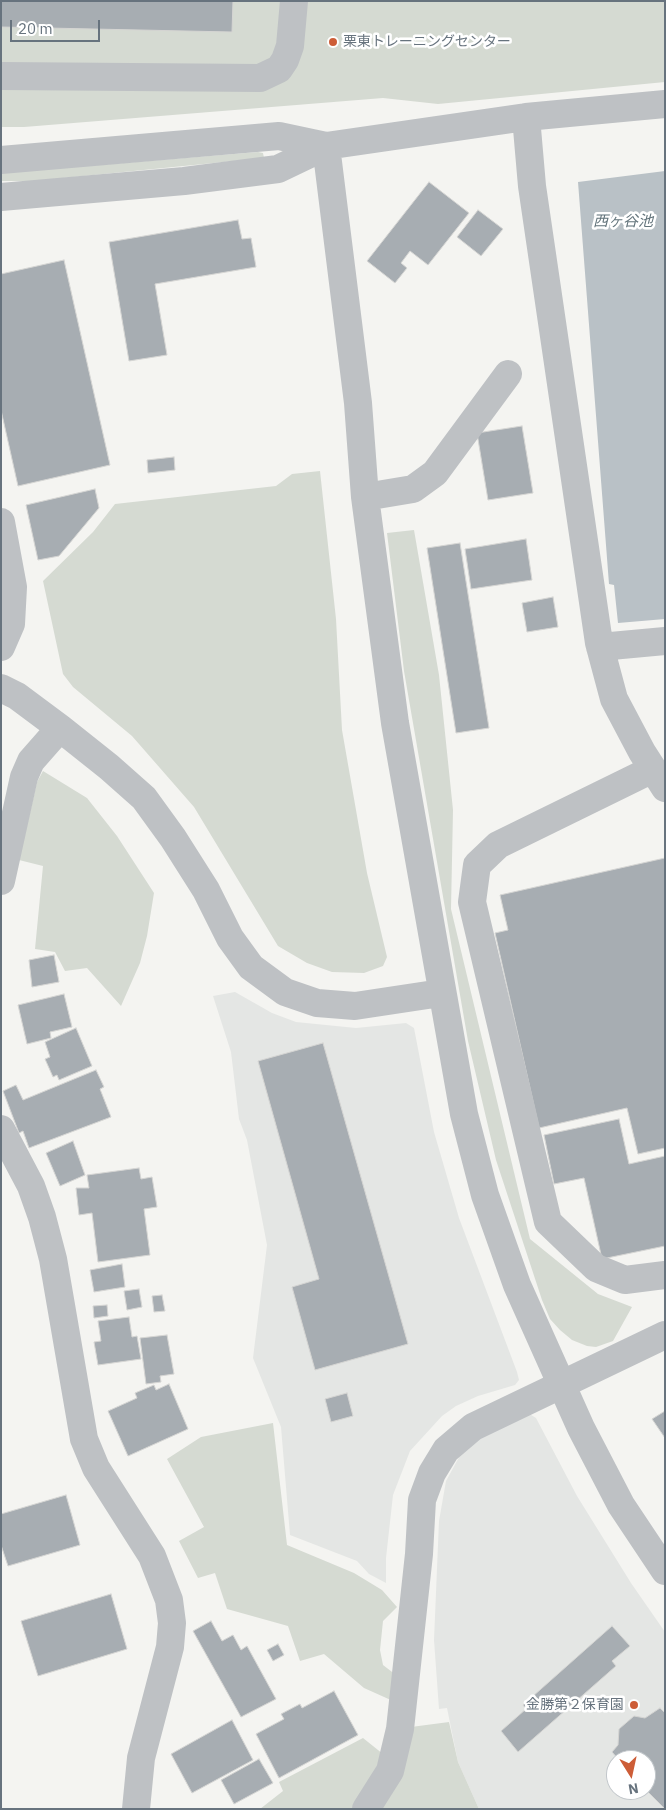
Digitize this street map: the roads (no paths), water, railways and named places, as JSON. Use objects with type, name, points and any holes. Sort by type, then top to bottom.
[{"type":"street","points":[[1,76],[260,78],[279,69],[285,60],[290,46],[294,1]]},
{"type":"street","points":[[1,197],[184,181],[278,169],[326,146],[526,117],[665,104]]},
{"type":"street","points":[[526,117],[532,186],[600,648],[614,699],[659,779],[498,844],[477,865],[472,902],[548,1222],[596,1268],[625,1280],[665,1275]]},
{"type":"street","points":[[1,160],[279,136],[326,146]]},
{"type":"street","points":[[326,146],[358,410],[365,497],[395,723],[464,1114],[485,1194],[517,1285],[581,1428],[621,1505],[665,1571]]},
{"type":"street","points":[[365,497],[413,489],[435,473],[508,374]]},
{"type":"street","points":[[1,522],[11,624],[1,647]]},
{"type":"street","points":[[600,648],[665,641]]},
{"type":"street","points":[[1,688],[17,696],[60,728],[144,798],[173,838],[206,890],[230,938],[251,967],[285,992],[317,1003],[355,1006],[442,993]]},
{"type":"street","points":[[1,882],[24,777],[31,762],[60,728]]},
{"type":"street","points":[[1,1129],[31,1186],[42,1217],[53,1259],[84,1439],[96,1468],[152,1556],[169,1600],[172,1623],[170,1647],[141,1758],[136,1809]]},
{"type":"street","points":[[366,1809],[390,1771],[400,1729],[418,1564],[422,1500],[432,1472],[446,1450],[473,1427],[665,1335]]},
{"type":"water","name":"西ヶ谷池","points":[[665,171],[665,619],[618,623],[614,585],[609,584],[578,182]]},
{"type":"place","name":"栗東トレーニングセンター","points":[[333,42]]},
{"type":"place","name":"金勝第２保育園","points":[[634,1705]]}]
